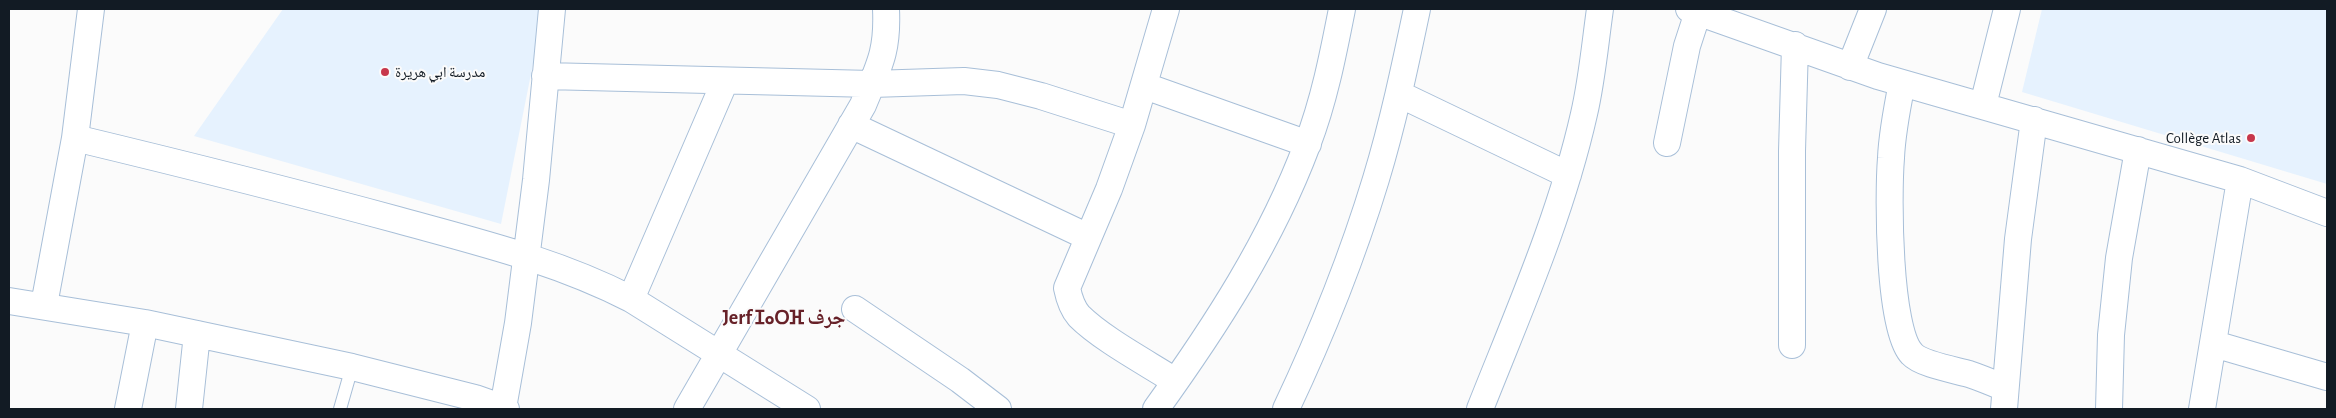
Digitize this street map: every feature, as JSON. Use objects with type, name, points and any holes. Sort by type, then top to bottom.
[{"type":"street","points":[[44,305],[75,138],[92,9]]},
{"type":"street","points":[[9,301],[44,305],[145,323],[352,367],[504,408],[518,322],[536,180],[552,9]]},
{"type":"street","points":[[687,409],[863,105],[884,53],[887,29],[886,9]]},
{"type":"street","points":[[1166,9],[1145,86],[1132,125],[1109,189],[1067,288],[1069,299],[1078,315],[1099,331],[1167,400],[1233,295],[1262,244],[1289,189],[1308,144],[1327,83],[1342,9]]},
{"type":"street","points":[[1286,409],[1335,298],[1376,179],[1399,94],[1418,9]]},
{"type":"street","points":[[1480,409],[1534,272],[1568,175],[1585,113],[1600,9]]},
{"type":"street","points":[[1850,67],[1873,9]]},
{"type":"street","points":[[1983,105],[2007,9]]},
{"type":"street","points":[[1666,143],[1695,10],[1795,45],[1850,67],[2240,180],[2327,213]]},
{"type":"street","points":[[1792,345],[1792,151],[1795,45]]},
{"type":"street","points":[[545,76],[872,84],[939,80],[998,85],[1041,96],[1132,125]]},
{"type":"street","points":[[631,299],[725,81]]},
{"type":"street","points":[[1902,83],[1891,158],[1889,209],[1894,294],[1898,321],[1912,354],[1938,366],[1971,375],[2004,398],[2018,239],[2034,120]]},
{"type":"street","points":[[1145,86],[1308,144]]},
{"type":"street","points":[[1399,94],[1568,175]]},
{"type":"street","points":[[850,126],[1088,237]]},
{"type":"street","points":[[75,138],[213,171],[526,255],[607,287],[631,299],[807,409]]},
{"type":"street","points":[[2110,409],[2112,326],[2119,258],[2138,150]]},
{"type":"street","points":[[2202,409],[2240,180]]},
{"type":"street","points":[[854,309],[960,380],[998,409]]},
{"type":"street","points":[[128,409],[145,323]]},
{"type":"street","points":[[189,409],[196,334]]},
{"type":"street","points":[[2214,344],[2327,377]]},
{"type":"lane","points":[[340,409],[352,367]]},
{"type":"shaded area","name":"مدرسة ابي هريرة","points":[[283,9],[544,9],[501,224],[194,136]]},
{"type":"shaded area","name":"Collège Atlas","points":[[2042,9],[2327,9],[2327,184],[2022,92]]},
{"type":"place","name":"مدرسة ابي هريرة","points":[[385,72]]},
{"type":"place","name":"Collège Atlas","points":[[2251,138]]},
{"type":"district","name":"Jerf ⵊⴰⵔⴼ جرف","points":[[784,318]]}]
